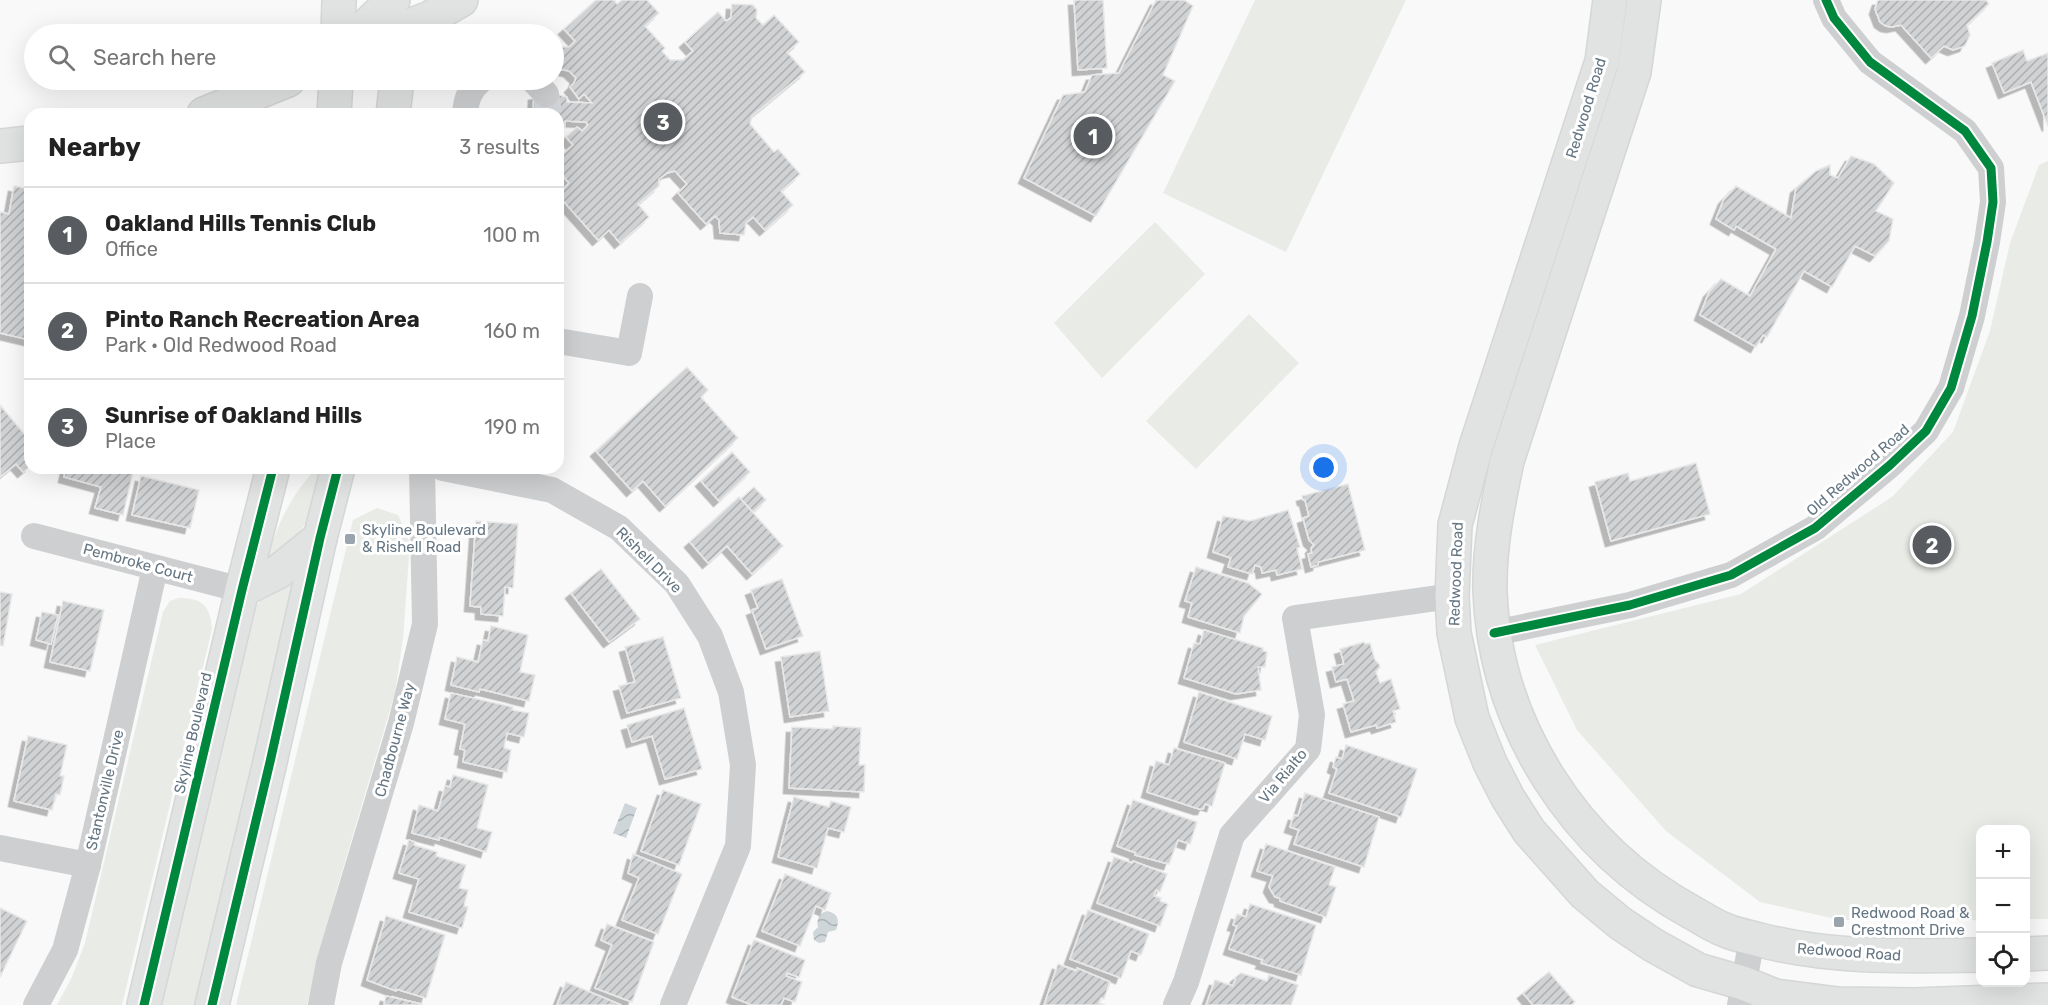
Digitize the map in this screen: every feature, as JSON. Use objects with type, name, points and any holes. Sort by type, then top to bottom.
[{"type":"main road","points":[[338,24],[339,0]]},
{"type":"main road","points":[[396,20],[430,18],[461,0]]},
{"type":"main road","name":"Redwood Road","points":[[1610,0],[1602,61],[1476,447],[1455,525],[1452,596],[1454,633],[1472,718],[1495,772],[1529,831],[1585,894],[1620,923],[1653,945],[1741,994],[1838,1004],[1915,1005],[2048,1000]]},
{"type":"main road","name":"Redwood Road","points":[[1644,0],[1634,72],[1507,461],[1493,525],[1490,590],[1494,633],[1506,682],[1527,742],[1546,776],[1589,833],[1643,882],[1673,902],[1725,930],[1792,948],[1842,955],[1893,957],[1976,955]]},
{"type":"main road","points":[[219,108],[263,90]]},
{"type":"main road","points":[[334,108],[335,90]]},
{"type":"main road","points":[[394,108],[396,90]]},
{"type":"main road","points":[[0,146],[24,144]]},
{"type":"main road","name":"Skyline Boulevard","points":[[144,1005],[271,474]]},
{"type":"main road","points":[[212,1005],[336,474]]},
{"type":"main road","points":[[242,590],[278,572],[320,538]]},
{"type":"main road","points":[[2030,954],[2048,953]]},
{"type":"street","name":"Old Redwood Road","points":[[1494,633],[1630,605],[1731,575],[1815,528],[1890,465],[1926,431],[1951,388],[1972,316],[1987,242],[1993,202],[1990,168],[1965,131],[1870,62],[1834,18],[1826,0]]},
{"type":"street","points":[[465,108],[472,90]]},
{"type":"street","points":[[564,342],[629,352],[640,296]]},
{"type":"street","name":"Chadbourne Way","points":[[321,1005],[329,963],[401,723],[425,624],[422,474]]},
{"type":"street","name":"Rishell Drive","points":[[472,474],[552,490],[619,528],[677,584],[710,636],[731,692],[743,765],[738,846],[673,1005]]},
{"type":"street","name":"Pembroke Court","points":[[34,536],[242,590]]},
{"type":"street","name":"Stantonville Drive","points":[[36,1005],[65,950],[88,866],[155,568]]},
{"type":"street","name":"Via Rialto","points":[[1176,1005],[1186,982],[1232,835],[1308,749],[1312,716],[1295,618],[1452,596]]},
{"type":"street","points":[[0,848],[88,866]]},
{"type":"street","points":[[1741,994],[1752,938]]},
{"type":"shaded area","points":[[1255,0],[1406,0],[1286,252],[1163,193]]},
{"type":"shaded area","points":[[2048,161],[2048,919],[2030,919],[2030,825],[1976,825],[1976,920],[1840,920],[1760,902],[1666,831],[1577,730],[1535,645],[1741,594],[1892,497],[1953,432],[1990,331],[2010,243],[2039,165]]},
{"type":"shaded area","points":[[1155,222],[1205,274],[1102,378],[1054,323]]},
{"type":"shaded area","points":[[1249,314],[1299,363],[1196,469],[1146,421]]},
{"type":"shaded area","points":[[311,474],[322,474],[309,517],[298,536],[267,562],[275,535],[299,490]]},
{"type":"shaded area","points":[[377,508],[398,515],[410,543],[403,638],[395,693],[336,892],[307,1005],[236,1005],[353,520]]},
{"type":"shaded area","points":[[300,564],[198,1005],[162,1005],[257,605]]},
{"type":"shaded area","points":[[187,598],[204,605],[209,614],[212,629],[122,1005],[57,1005],[72,977],[85,943],[163,612],[170,601]]},
{"type":"water","points":[[625,803],[637,808],[626,838],[613,833]]},
{"type":"water","points":[[827,911],[836,915],[838,920],[836,930],[828,932],[825,942],[819,943],[814,940],[813,932],[818,927],[819,917]]},
{"type":"building","points":[[596,0],[614,0],[617,4],[622,0],[647,0],[659,13],[645,26],[665,48],[662,51],[670,60],[683,60],[693,51],[685,42],[718,12],[726,21],[731,18],[732,4],[753,5],[757,10],[756,18],[763,25],[774,15],[799,42],[787,52],[805,72],[752,116],[750,124],[774,152],[778,149],[800,174],[781,191],[793,205],[765,230],[753,217],[746,223],[744,235],[720,233],[719,220],[715,216],[706,224],[678,193],[687,184],[675,171],[659,179],[659,186],[638,204],[649,217],[620,243],[609,230],[598,240],[564,202],[564,188],[569,183],[564,177],[564,153],[573,145],[566,137],[577,127],[582,131],[588,125],[586,122],[565,121],[564,127],[564,108],[533,108],[534,95],[552,93],[567,97],[567,102],[592,103],[584,94],[579,99],[570,87],[576,78],[569,71],[564,70],[564,47],[569,47],[575,41],[564,29]]},
{"type":"building","points":[[1074,0],[1103,0],[1107,68],[1078,70]]},
{"type":"building","points":[[1156,0],[1184,0],[1193,6],[1163,75],[1175,81],[1096,216],[1024,178],[1063,95],[1085,92],[1092,75],[1119,73]]},
{"type":"building","points":[[1878,0],[1986,0],[1989,4],[1967,25],[1970,35],[1965,46],[1953,50],[1944,46],[1931,58],[1901,25],[1892,27],[1880,22],[1875,9]]},
{"type":"building","points":[[2023,50],[2027,61],[2048,53],[2048,126],[2031,82],[2004,93],[1992,63]]},
{"type":"building","points":[[1851,156],[1874,164],[1894,183],[1876,211],[1893,219],[1889,241],[1875,256],[1855,246],[1832,287],[1804,271],[1767,337],[1763,335],[1756,347],[1700,315],[1709,292],[1721,279],[1750,296],[1776,249],[1736,226],[1734,230],[1716,219],[1724,199],[1736,186],[1791,218],[1796,188],[1816,171],[1830,165],[1830,175],[1838,178]]},
{"type":"building","points":[[14,186],[24,188],[24,339],[0,333],[0,212],[9,214]]},
{"type":"building","points":[[687,367],[708,390],[701,397],[738,438],[665,506],[643,481],[632,491],[596,451]]},
{"type":"building","points":[[0,405],[24,434],[24,471],[16,464],[0,477]]},
{"type":"building","points":[[732,452],[750,472],[719,501],[701,481]]},
{"type":"building","points":[[1696,463],[1710,514],[1611,541],[1595,482],[1628,473],[1630,481]]},
{"type":"building","points":[[65,474],[133,474],[123,515],[95,508],[101,487],[64,477]]},
{"type":"building","points":[[141,476],[199,490],[190,528],[132,515]]},
{"type":"building","points":[[1348,484],[1365,550],[1318,562],[1318,565],[1311,567],[1308,554],[1312,553],[1311,548],[1314,545],[1309,540],[1303,518],[1309,516],[1302,496]]},
{"type":"building","points":[[754,487],[766,500],[753,512],[741,499]]},
{"type":"building","points":[[739,497],[783,546],[752,574],[727,546],[708,563],[690,542]]},
{"type":"building","points":[[1288,510],[1300,547],[1297,548],[1302,569],[1277,575],[1276,570],[1262,573],[1261,567],[1255,565],[1252,574],[1228,567],[1231,558],[1213,552],[1223,516],[1250,521]]},
{"type":"building","points":[[476,521],[518,524],[513,588],[505,587],[503,616],[481,614],[481,607],[470,606]]},
{"type":"building","points":[[1196,567],[1248,583],[1262,594],[1244,616],[1240,633],[1188,617],[1192,603],[1185,601]]},
{"type":"building","points":[[601,569],[640,619],[609,642],[571,593]]},
{"type":"building","points":[[782,579],[803,636],[766,649],[752,610],[758,608],[751,590]]},
{"type":"building","points":[[0,592],[12,594],[3,646],[0,645]]},
{"type":"building","points":[[63,601],[104,610],[90,671],[50,662]]},
{"type":"building","points":[[42,612],[58,615],[51,644],[36,640]]},
{"type":"building","points":[[491,626],[528,635],[520,672],[535,675],[529,701],[480,689],[479,692],[451,685],[457,657],[478,662],[483,640],[488,641]]},
{"type":"building","points":[[1204,630],[1263,648],[1263,651],[1267,652],[1265,667],[1258,667],[1261,690],[1236,694],[1184,678],[1194,643],[1200,644]]},
{"type":"building","points":[[663,637],[681,698],[627,713],[619,686],[635,682],[625,647]]},
{"type":"building","points":[[1364,642],[1365,644],[1370,643],[1375,660],[1379,664],[1380,667],[1376,672],[1380,683],[1391,679],[1400,709],[1393,711],[1396,722],[1351,732],[1343,704],[1354,701],[1347,679],[1336,682],[1332,667],[1344,664],[1340,649]]},
{"type":"building","points":[[820,651],[829,711],[790,717],[781,657]]},
{"type":"building","points":[[1199,692],[1272,716],[1265,740],[1245,734],[1237,759],[1184,742]]},
{"type":"building","points":[[451,693],[513,707],[512,710],[529,713],[524,737],[507,733],[504,748],[511,750],[507,772],[463,762],[465,750],[460,749],[465,724],[445,719]]},
{"type":"building","points":[[684,708],[702,769],[665,779],[652,736],[632,742],[627,725]]},
{"type":"building","points":[[833,726],[861,728],[859,765],[865,765],[864,792],[789,788],[792,727],[833,729]]},
{"type":"building","points":[[28,736],[67,745],[60,776],[64,776],[60,795],[56,794],[52,810],[14,801]]},
{"type":"building","points":[[1346,745],[1417,769],[1401,817],[1329,793],[1337,769],[1333,767],[1336,757],[1342,759]]},
{"type":"building","points":[[1174,748],[1225,763],[1212,806],[1205,804],[1203,809],[1199,809],[1147,792],[1156,761],[1169,765]]},
{"type":"building","points":[[453,775],[488,785],[477,828],[492,832],[486,852],[439,837],[439,840],[412,833],[419,805],[438,811],[445,786],[450,787]]},
{"type":"building","points":[[663,790],[701,804],[679,865],[641,851]]},
{"type":"building","points":[[1305,793],[1379,817],[1364,867],[1294,844],[1299,830],[1290,827],[1294,815],[1298,816]]},
{"type":"building","points":[[794,797],[829,807],[831,801],[851,807],[844,832],[828,828],[817,868],[778,857]]},
{"type":"building","points":[[1133,800],[1197,822],[1190,844],[1178,840],[1169,864],[1135,855],[1136,853],[1117,846]]},
{"type":"building","points":[[409,840],[415,842],[414,845],[437,852],[436,856],[466,865],[459,888],[468,890],[464,906],[468,907],[462,928],[409,912],[419,879],[399,873]]},
{"type":"building","points":[[1266,844],[1335,867],[1329,885],[1336,887],[1326,917],[1280,901],[1280,898],[1275,897],[1269,887],[1273,876],[1257,871]]},
{"type":"building","points":[[633,854],[682,874],[658,934],[622,920],[639,878],[628,873]]},
{"type":"building","points":[[1114,857],[1132,863],[1133,861],[1167,874],[1160,892],[1156,890],[1154,896],[1168,904],[1160,926],[1097,903]]},
{"type":"building","points":[[785,874],[831,893],[825,910],[816,906],[800,946],[762,931]]},
{"type":"building","points":[[1250,904],[1316,925],[1301,975],[1261,963],[1263,960],[1229,949],[1237,926],[1233,925],[1237,914],[1246,917]]},
{"type":"building","points":[[0,908],[27,921],[0,977]]},
{"type":"building","points":[[1088,910],[1149,934],[1141,955],[1131,951],[1121,978],[1070,959]]},
{"type":"building","points":[[386,916],[445,935],[426,998],[396,989],[396,991],[367,980]]},
{"type":"building","points":[[607,924],[654,942],[632,1002],[595,988],[612,945],[601,940]]},
{"type":"building","points":[[754,940],[805,960],[799,977],[787,973],[786,976],[802,982],[795,1002],[784,998],[781,1005],[752,1005],[732,997]]},
{"type":"building","points":[[1058,964],[1076,971],[1077,968],[1110,982],[1104,999],[1101,998],[1099,1003],[1105,1005],[1044,1005]]},
{"type":"building","points":[[1549,972],[1575,1002],[1572,1005],[1533,1005],[1523,993]]},
{"type":"building","points":[[1241,973],[1267,981],[1269,975],[1298,985],[1291,1005],[1206,1005],[1215,980],[1233,986],[1236,977]]},
{"type":"building","points":[[566,982],[621,1005],[557,1005]]},
{"type":"building","points":[[386,996],[422,1004],[422,1005],[384,1005]]},
{"type":"tunnel","points":[[546,94],[548,108]]},
{"type":"cycle path","points":[[1494,633],[1630,605],[1731,575],[1815,528],[1890,465],[1926,431],[1951,388],[1972,316],[1987,242],[1993,202],[1991,168],[1965,131],[1870,62],[1834,18],[1826,0]]},
{"type":"cycle path","points":[[144,1005],[271,474]]},
{"type":"cycle path","points":[[212,1005],[336,474]]},
{"type":"place","name":"Sunrise of Oakland Hills","points":[[663,122]]},
{"type":"place","name":"Oakland Hills Tennis Club","points":[[1093,136]]},
{"type":"place","name":"Skyline Boulevard & Rishell Road","points":[[350,539]]},
{"type":"place","name":"Pinto Ranch Recreation Area","points":[[1932,545]]},
{"type":"place","name":"Redwood Road & Crestmont Drive","points":[[1839,922]]}]
